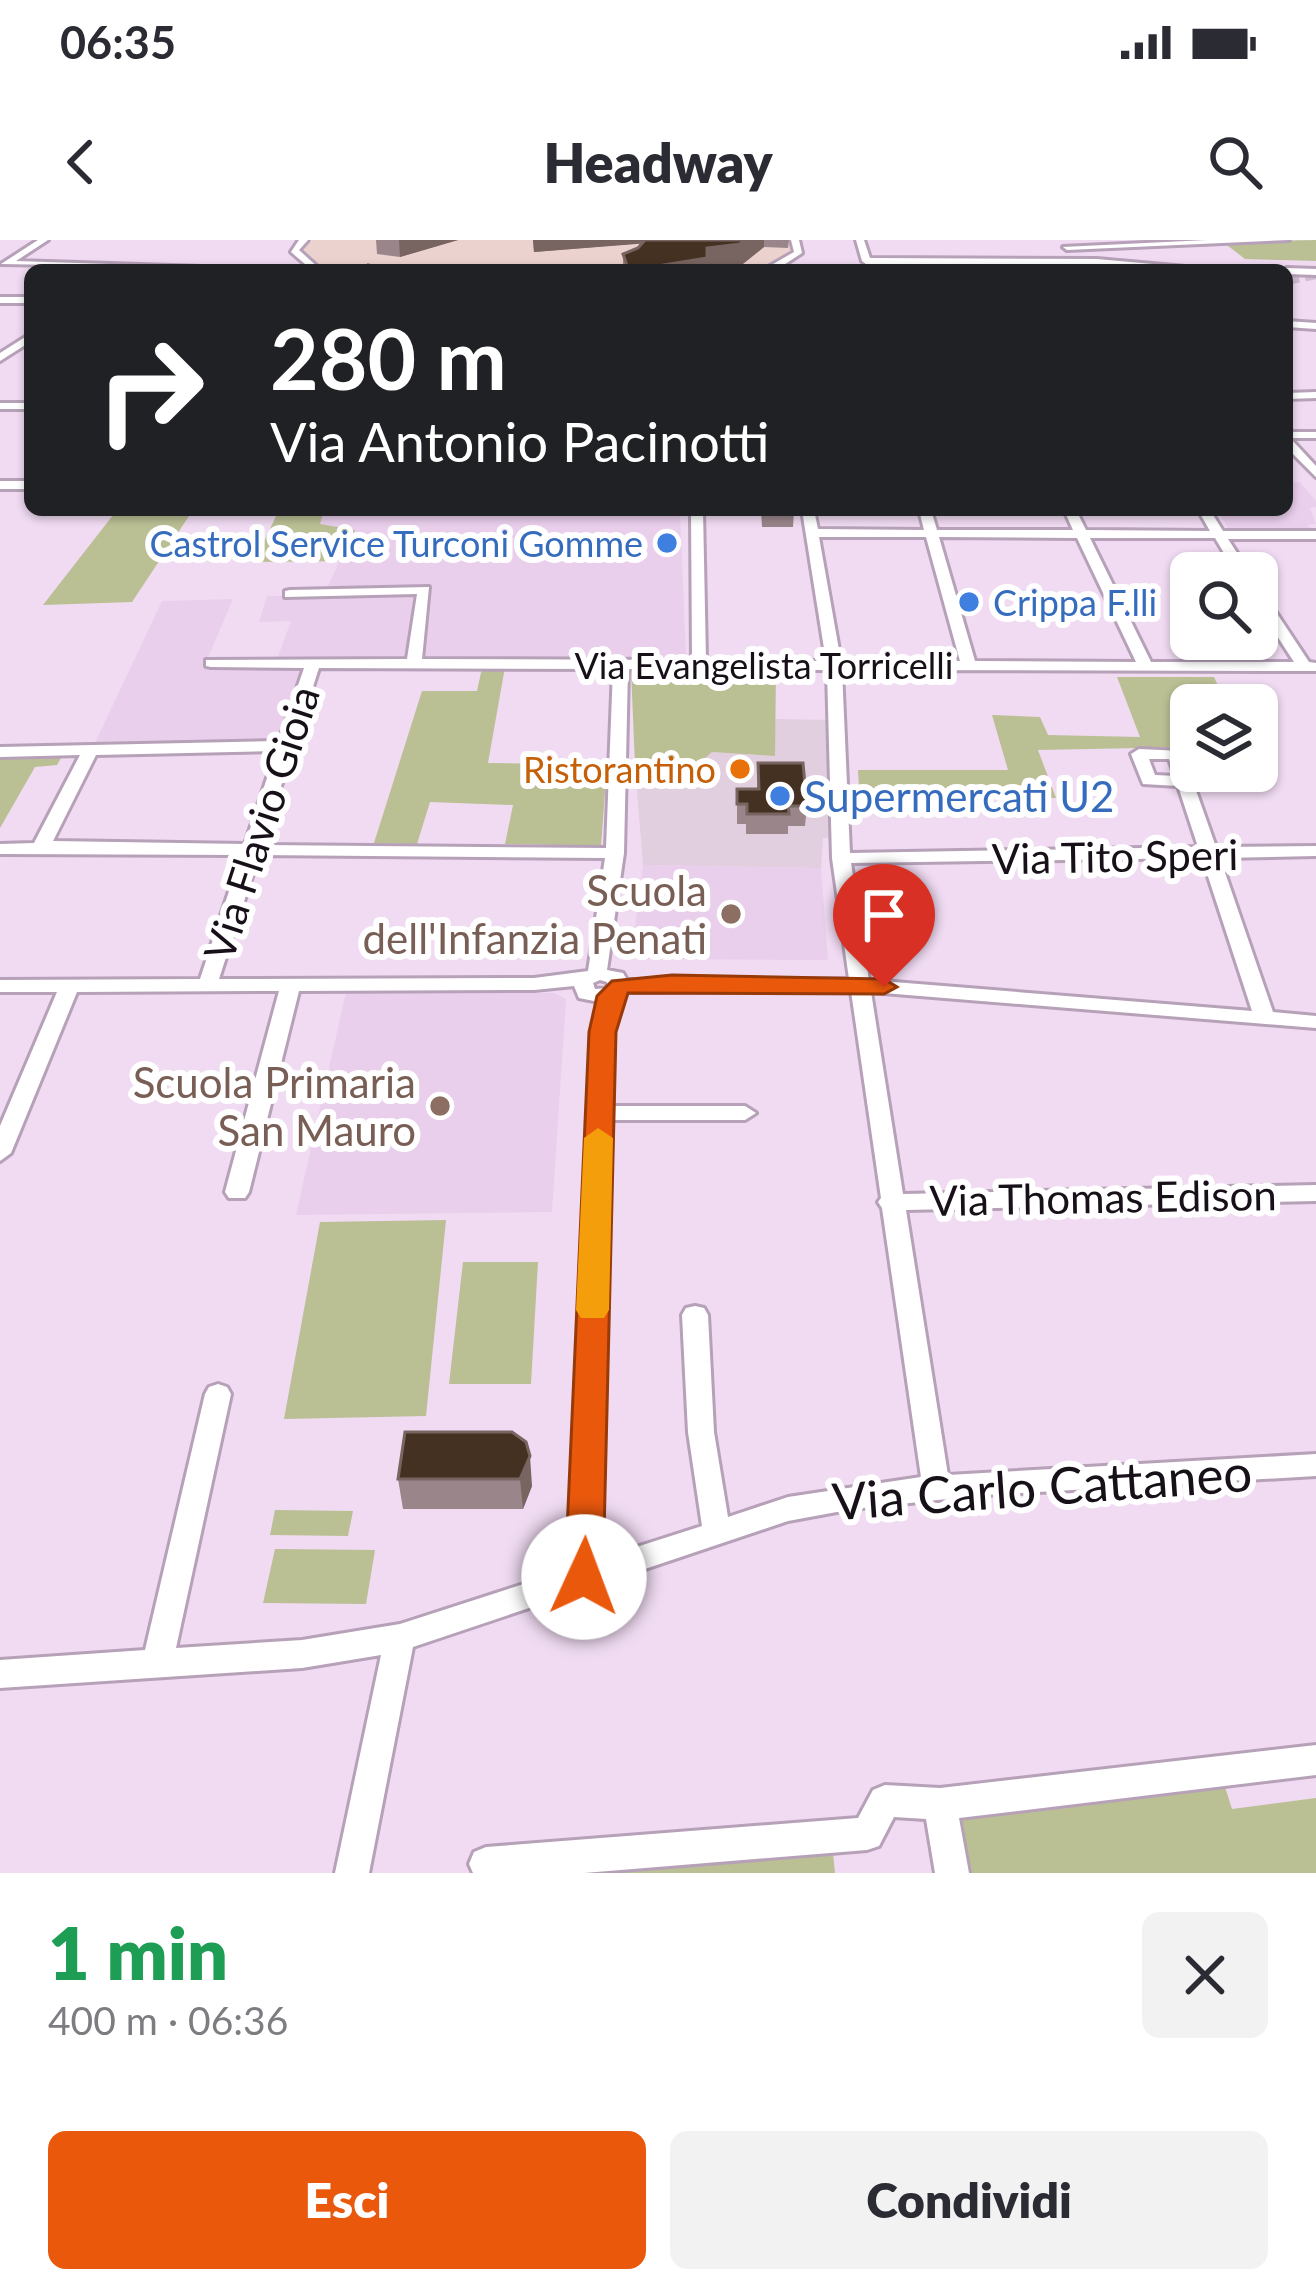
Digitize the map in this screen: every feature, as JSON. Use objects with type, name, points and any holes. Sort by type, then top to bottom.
[{"type":"street","points":[[3,265],[44,240]]},
{"type":"street","points":[[304,240],[294,250],[309,264]]},
{"type":"street","points":[[777,264],[798,253],[795,240]]},
{"type":"street","points":[[860,240],[866,261],[916,264]]},
{"type":"street","points":[[1052,240],[1102,264]]},
{"type":"street","points":[[1067,247],[1285,240]]},
{"type":"street","points":[[0,358],[23,333]]},
{"type":"street","points":[[1293,448],[1309,476]]},
{"type":"street","points":[[697,516],[699,665]]},
{"type":"street","points":[[809,516],[834,665],[841,858],[936,1487]]},
{"type":"street","points":[[927,516],[969,666]]},
{"type":"street","points":[[1073,516],[1146,667]]},
{"type":"street","points":[[1207,516],[1229,552]]},
{"type":"street","points":[[812,533],[1316,535]]},
{"type":"street","points":[[290,594],[424,590],[414,663]]},
{"type":"street","points":[[1278,623],[1310,667]]},
{"type":"street","name":"Via Evangelista Torricelli","points":[[211,663],[1310,667]]},
{"type":"street","name":"Via Flavio Gioia","points":[[208,984],[314,663]]},
{"type":"street","points":[[584,1577],[602,1032],[598,987],[615,853],[621,664]]},
{"type":"street","points":[[0,752],[284,746]]},
{"type":"street","points":[[56,848],[43,843],[91,749]]},
{"type":"street","points":[[1188,792],[1265,1019]]},
{"type":"street","points":[[0,849],[615,853]]},
{"type":"street","name":"Via Tito Speri","points":[[841,858],[1316,851]]},
{"type":"street","points":[[0,1153],[70,984]]},
{"type":"street","points":[[237,1192],[292,984]]},
{"type":"street","points":[[0,986],[859,985],[1316,1022]]},
{"type":"street","points":[[599,1113],[745,1113]]},
{"type":"street","name":"Via Thomas Edison","points":[[890,1202],[1316,1193]]},
{"type":"street","points":[[695,1315],[701,1432],[717,1534]]},
{"type":"street","points":[[157,1665],[218,1394]]},
{"type":"street","name":"Via Carlo Cattaneo","points":[[0,1674],[302,1654],[400,1638],[788,1509],[936,1487],[1316,1465]]},
{"type":"street","points":[[352,1873],[400,1638]]},
{"type":"street","points":[[486,1864],[867,1834],[885,1801],[940,1804],[1316,1760]]},
{"type":"street","points":[[940,1804],[952,1873]]},
{"type":"shaded area","points":[[313,240],[790,240],[793,252],[774,264],[317,264],[301,250]]},
{"type":"shaded area","points":[[1293,482],[1300,482],[1316,501],[1316,507],[1310,508],[1316,524],[1307,525],[1314,532],[1230,531],[1221,516],[1293,516]]},
{"type":"shaded area","points":[[322,516],[680,516],[686,656],[422,659],[431,588],[326,590],[354,530],[319,524]]},
{"type":"shaded area","points":[[413,593],[407,659],[277,659],[291,621],[259,622],[267,596]]},
{"type":"shaded area","points":[[233,599],[204,667],[302,668],[275,743],[93,747],[162,601]]},
{"type":"shaded area","points":[[775,719],[829,720],[831,838],[823,838],[821,868],[643,865],[635,765],[695,767],[712,752],[774,756]]},
{"type":"shaded area","name":"Scuola dell'Infanzia Penati","points":[[643,865],[821,868],[828,960],[631,959]]},
{"type":"shaded area","name":"Scuola Primaria San Mauro","points":[[346,992],[554,993],[566,999],[552,1212],[296,1215]]},
{"type":"green space","points":[[1316,240],[1316,261],[1245,259],[1223,242]]},
{"type":"green space","points":[[112,516],[189,516],[132,602],[43,605]]},
{"type":"green space","points":[[276,516],[322,516],[320,524],[355,530],[342,561],[254,562]]},
{"type":"green space","points":[[505,667],[488,763],[607,765],[601,846],[505,844],[513,805],[430,802],[417,844],[374,843],[422,691],[477,691],[482,668]]},
{"type":"green space","points":[[631,669],[776,670],[775,756],[712,752],[695,767],[635,765]]},
{"type":"green space","points":[[1117,677],[1214,677],[1217,684],[1170,684],[1170,747],[1038,750],[1056,798],[994,797],[993,790],[859,789],[858,770],[1008,770],[992,715],[1040,717],[1048,735],[1140,737]]},
{"type":"green space","points":[[61,758],[57,765],[35,767],[0,828],[0,759]]},
{"type":"green space","points":[[446,1220],[426,1416],[284,1419],[320,1222]]},
{"type":"green space","points":[[463,1262],[538,1262],[531,1384],[449,1384]]},
{"type":"green space","points":[[275,1510],[353,1511],[348,1536],[270,1535]]},
{"type":"green space","points":[[275,1549],[375,1550],[366,1604],[263,1603]]},
{"type":"green space","points":[[1225,1787],[1232,1809],[1316,1798],[1316,1873],[965,1873],[955,1816]]},
{"type":"green space","points":[[833,1853],[835,1873],[541,1873],[540,1865]]},
{"type":"building","points":[[645,240],[745,240],[707,248],[707,258],[627,264],[623,254]]},
{"type":"building","points":[[758,763],[803,763],[807,806],[788,806],[789,814],[747,814],[747,804],[737,804],[737,789],[759,789]]},
{"type":"building","points":[[405,1432],[512,1432],[526,1442],[530,1456],[520,1479],[398,1479]]},
{"type":"tunnel","points":[[1293,278],[1316,273]]},
{"type":"slow traffic","points":[[593,1310],[598,1138]]},
{"type":"place","name":"Castrol Service Turconi Gomme","points":[[667,543]]},
{"type":"place","name":"Crippa F.lli","points":[[969,602]]},
{"type":"place","name":"Ristorantino","points":[[740,769]]},
{"type":"place","name":"Supermercati U2","points":[[780,796]]},
{"type":"place","name":"Scuola dell'Infanzia Penati","points":[[731,914]]},
{"type":"place","name":"Scuola Primaria San Mauro","points":[[440,1106]]},
{"type":"route","points":[[584,1577],[602,1032],[610,996],[621,986],[672,982],[884,987]]}]
